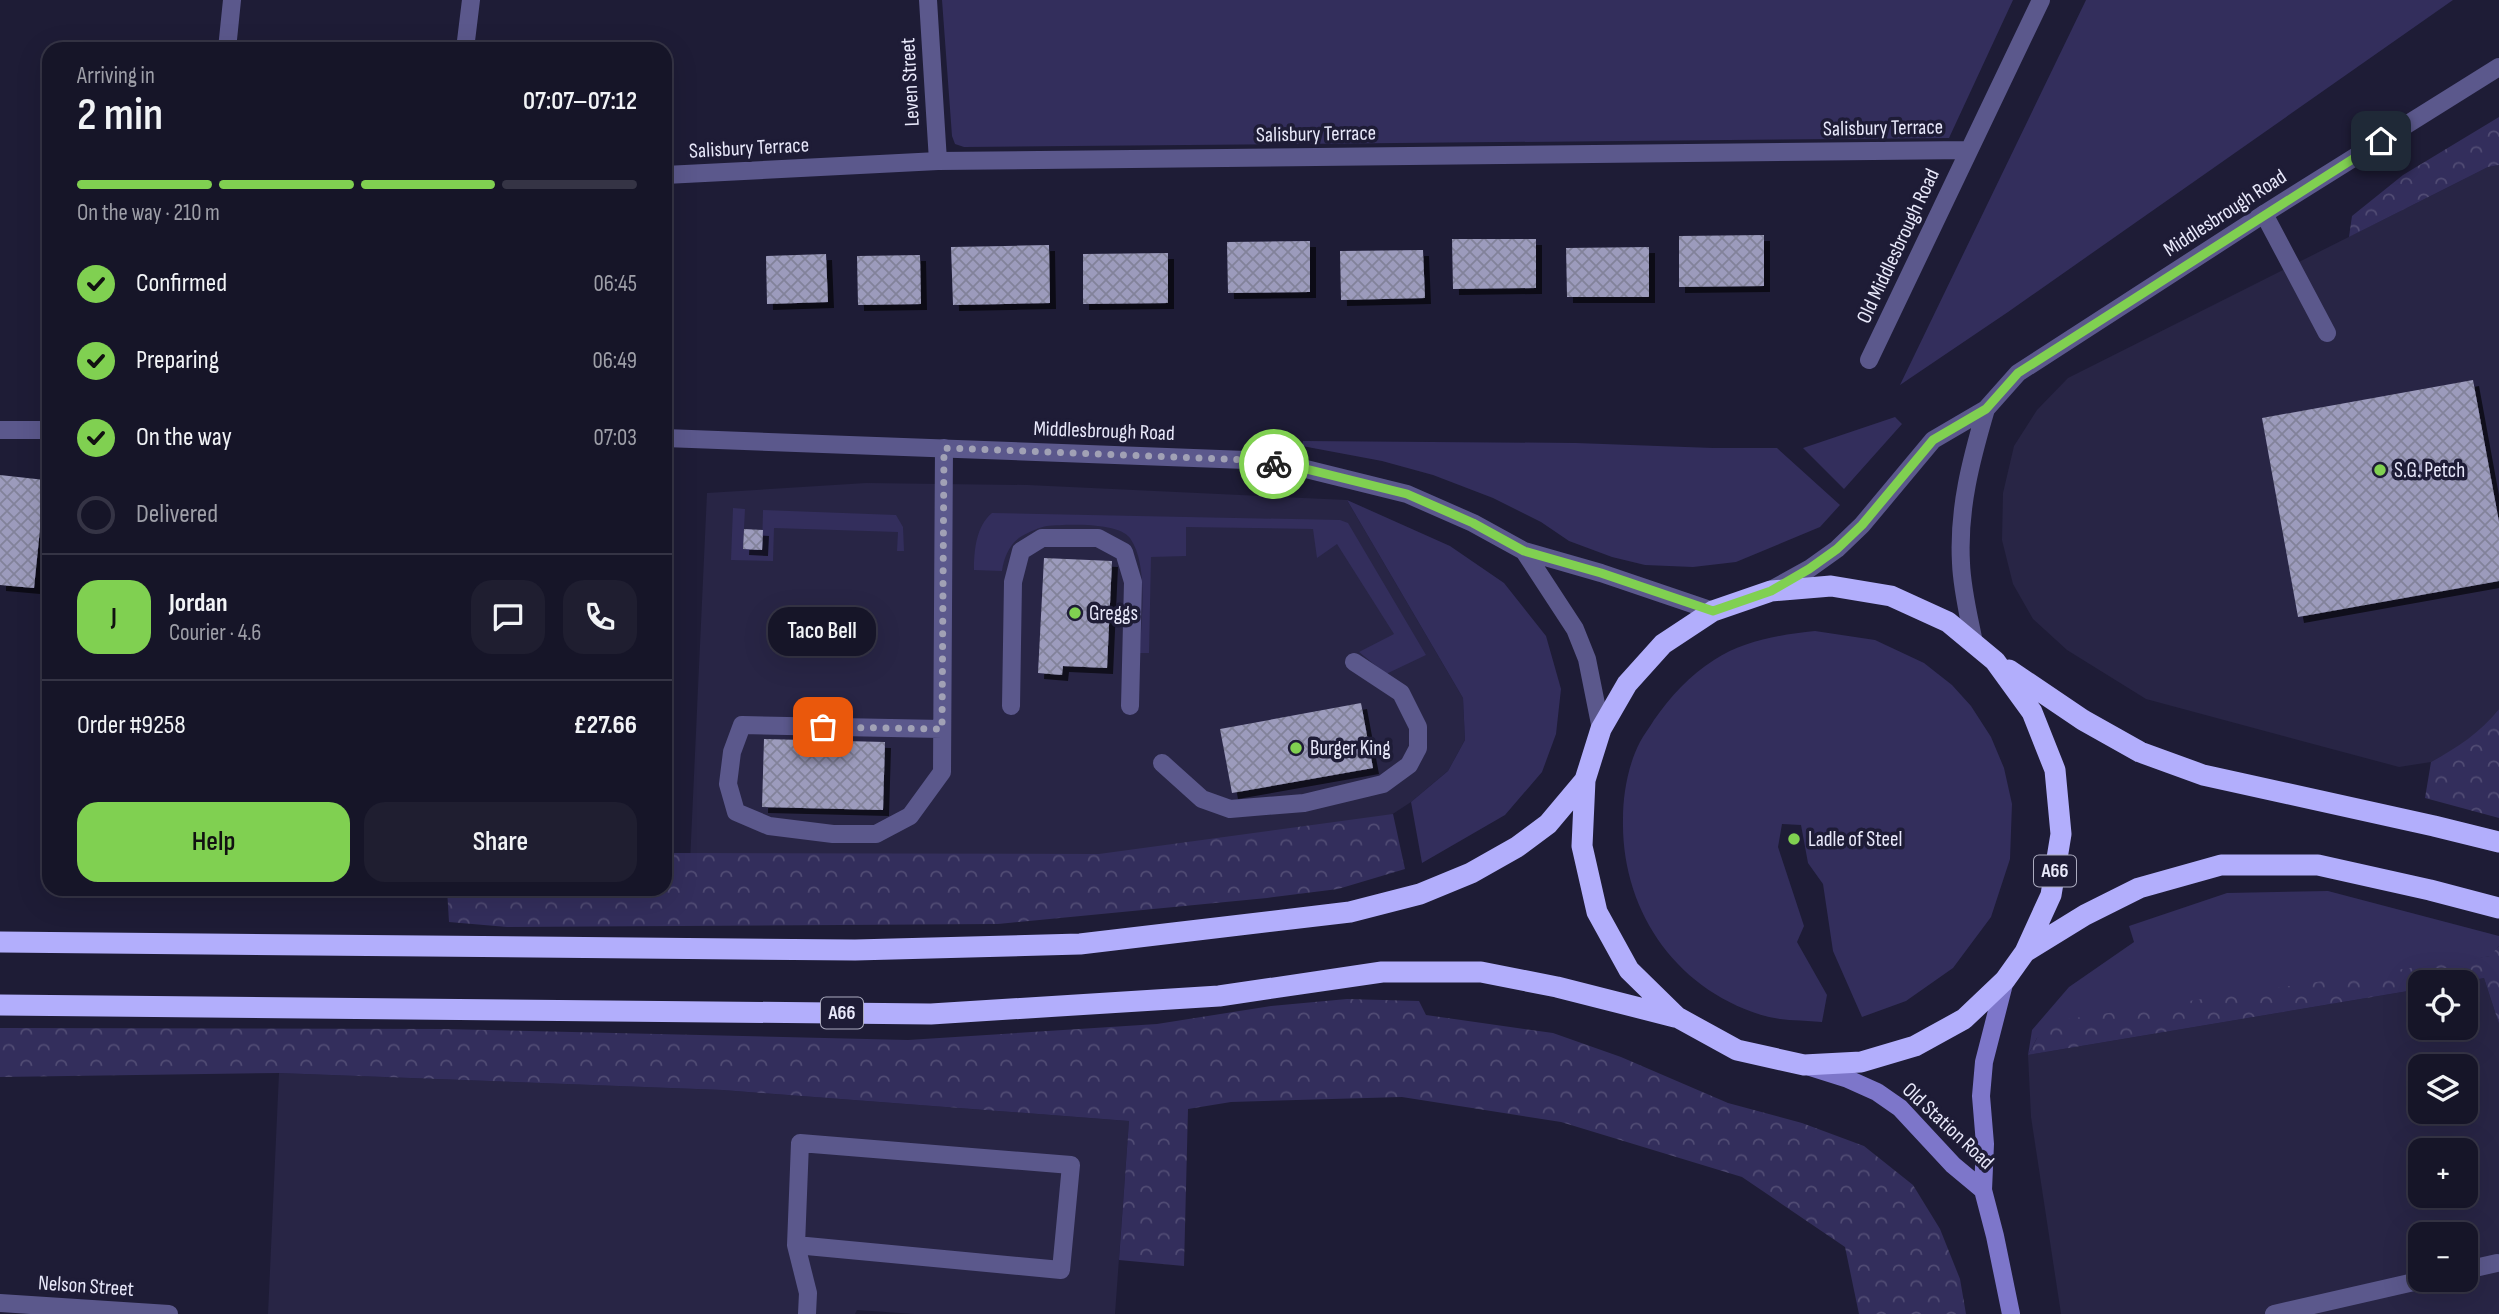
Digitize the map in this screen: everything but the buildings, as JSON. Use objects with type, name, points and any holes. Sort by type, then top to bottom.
[{"type":"highway","name":"A66","points":[[1676,1017],[1629,970],[1597,912],[1582,846],[1585,780],[1601,729],[1627,684],[1663,644],[1713,611],[1771,591],[1831,586],[1891,596],[1948,622],[1996,661],[2083,720],[2140,752],[2203,775],[2499,842]]},
{"type":"highway","name":"A66","points":[[0,1005],[931,1014],[1219,996],[1382,972],[1481,972],[1558,987],[1676,1017],[1737,1051],[1804,1065],[1861,1062],[1915,1046],[1964,1019],[2005,980],[2025,952],[2051,895],[2061,834],[2055,770],[2032,712],[1996,661]]},
{"type":"highway","name":"A66","points":[[0,942],[855,950],[1080,944],[1350,912],[1420,894],[1471,873],[1517,847],[1548,824],[1585,780]]},
{"type":"highway","name":"A66","points":[[2025,952],[2085,915],[2139,888],[2221,865],[2318,865],[2499,908]]},
{"type":"main road","name":"Old Station Road","points":[[2005,980],[1984,1062],[1981,1096],[1985,1144],[1983,1190],[2011,1314]]},
{"type":"main road","name":"Old Station Road","points":[[1804,1065],[1848,1079],[1884,1097],[1908,1116],[1953,1166],[1983,1190]]},
{"type":"street","points":[[228,42],[232,0]]},
{"type":"street","points":[[466,42],[471,0]]},
{"type":"street","name":"Leven Street","points":[[928,0],[938,161]]},
{"type":"street","name":"Old Middlesbrough Road","points":[[1869,360],[2041,0]]},
{"type":"street","name":"Middlesbrough Road","points":[[1771,591],[1837,549],[1862,525],[1933,440],[1986,409],[2018,373],[2499,67]]},
{"type":"street","name":"Salisbury Terrace","points":[[672,175],[938,161],[1968,150]]},
{"type":"street","points":[[2264,215],[2326,333]]},
{"type":"street","name":"Middlesbrough Road","points":[[1974,643],[1961,565],[1961,516],[1970,462],[1986,409]]},
{"type":"street","points":[[0,430],[42,430]]},
{"type":"street","name":"Middlesbrough Road","points":[[672,438],[1247,460],[1306,469],[1407,494],[1473,523],[1524,551],[1601,573],[1713,611]]},
{"type":"street","points":[[942,729],[743,725],[732,752],[728,784],[736,812],[769,826],[833,834],[876,834],[910,816],[942,772],[944,448]]},
{"type":"street","points":[[1011,706],[1013,582],[1021,551],[1042,538],[1098,538],[1124,552],[1133,582],[1130,706]]},
{"type":"street","name":"Middlesbrough Road","points":[[1524,551],[1575,629],[1587,659],[1601,729]]},
{"type":"street","points":[[1161,763],[1202,799],[1230,809],[1304,803],[1383,784],[1409,765],[1418,748],[1419,727],[1401,693],[1354,662]]},
{"type":"street","points":[[796,1245],[1061,1270],[1071,1165],[800,1143],[796,1245],[808,1293],[807,1314]]},
{"type":"street","points":[[2478,1267],[2497,1263]]},
{"type":"street","points":[[2282,1313],[2408,1283]]},
{"type":"street","name":"Nelson Street","points":[[0,1303],[169,1314]]},
{"type":"shaded area","points":[[2499,165],[2499,709],[2485,726],[2461,746],[2431,762],[2399,767],[2146,699],[2067,650],[2033,619],[2013,584],[2002,540],[2003,493],[2014,446],[2037,410],[2068,378],[2488,167]]},
{"type":"shaded area","points":[[866,483],[1028,485],[1347,500],[1463,698],[1465,740],[1448,771],[1411,802],[1324,859],[689,884],[707,493]]},
{"type":"shaded area","points":[[2484,978],[2499,1024],[2499,1314],[2061,1314],[2031,1117],[2028,1055],[2408,991],[2408,1040],[2478,1040],[2478,979]]},
{"type":"shaded area","points":[[279,1073],[723,1090],[1129,1121],[1115,1314],[914,1314],[857,1310],[855,1314],[268,1314]]},
{"type":"green space","points":[[942,0],[2013,0],[1949,138],[964,147],[955,144],[952,136]]},
{"type":"green space","points":[[2086,0],[2453,0],[1900,385]]},
{"type":"green space","points":[[2499,117],[2499,165],[2488,167],[2349,237],[2352,216],[2403,175]]},
{"type":"green space","points":[[1895,417],[1902,424],[1844,489],[1803,448]]},
{"type":"green space","points":[[1303,441],[1777,448],[1840,505],[1820,527],[1736,562],[1693,567],[1645,565],[1612,557],[1569,541],[1541,522],[1493,498],[1433,475],[1382,461],[1302,446]]},
{"type":"green space","points":[[1347,500],[1450,546],[1504,583],[1546,636],[1561,689],[1556,734],[1542,772],[1505,815],[1422,863],[1411,802],[1448,771],[1465,740],[1463,698]]},
{"type":"green space","points":[[733,508],[745,509],[743,548],[762,549],[763,510],[896,515],[903,527],[904,551],[897,551],[898,532],[774,528],[773,561],[731,560]]},
{"type":"green space","points":[[992,513],[1340,520],[1348,523],[1426,655],[1386,674],[1359,652],[1394,634],[1337,544],[1317,558],[1313,529],[1186,527],[1186,556],[1151,557],[1149,653],[1140,653],[1142,578],[1136,549],[1130,538],[1115,529],[1104,527],[1044,527],[1025,534],[1014,542],[1002,571],[974,570],[979,532]]},
{"type":"green space","points":[[1815,631],[1875,640],[1924,663],[1952,685],[1971,706],[1991,737],[2004,768],[2012,804],[2010,859],[1991,917],[1953,968],[1906,1001],[1862,1017],[1833,951],[1823,884],[1808,863],[1801,825],[1782,824],[1778,847],[1804,926],[1797,942],[1827,995],[1822,1022],[1769,1017],[1737,1005],[1708,989],[1682,968],[1661,944],[1644,916],[1632,886],[1625,853],[1623,819],[1632,760],[1654,720],[1681,687],[1697,672],[1726,653],[1750,643]]},
{"type":"green space","points":[[2499,709],[2499,818],[2425,798],[2431,762],[2468,739]]},
{"type":"green space","points":[[1393,814],[1405,869],[1338,889],[998,924],[507,927],[449,922],[447,896],[672,896],[672,853],[1099,854]]},
{"type":"green space","points":[[2328,891],[2499,936],[2499,946],[2491,956],[2037,1038],[2028,1055],[2032,1030],[2069,987],[2134,942],[2129,926],[2227,893]]},
{"type":"green space","points":[[2499,946],[2499,1024],[2484,978],[2478,979],[2478,970],[2408,970],[2408,991],[2028,1055],[2037,1038],[2068,1019],[2490,956]]},
{"type":"green space","points":[[1347,999],[1419,1001],[1426,1015],[1553,1033],[1621,1057],[1728,1103],[1802,1123],[1864,1146],[1913,1185],[1940,1229],[1960,1279],[1966,1314],[1859,1314],[1845,1247],[1742,1177],[1561,1122],[1402,1097],[1231,1102],[1188,1109],[1184,1266],[1119,1260],[1129,1121],[723,1090],[279,1073],[0,1077],[0,1028],[444,1029],[908,1040],[1157,1024],[1271,1006]]},
{"type":"way so far","points":[[823,727],[942,729],[944,448],[1247,460],[1274,464]]},
{"type":"place","name":"S.G. Petch","points":[[2380,470]]},
{"type":"place","name":"Greggs","points":[[1075,613]]},
{"type":"place","name":"Taco Bell","points":[[823,727]]},
{"type":"place","name":"Burger King","points":[[1296,748]]},
{"type":"place","name":"Ladle of Steel","points":[[1794,839]]},
{"type":"route","points":[[1274,464],[1306,469],[1407,494],[1473,523],[1524,551],[1601,573],[1713,611],[1771,591],[1809,569],[1837,549],[1862,525],[1933,440],[1986,409],[2018,373],[2381,141]]}]
